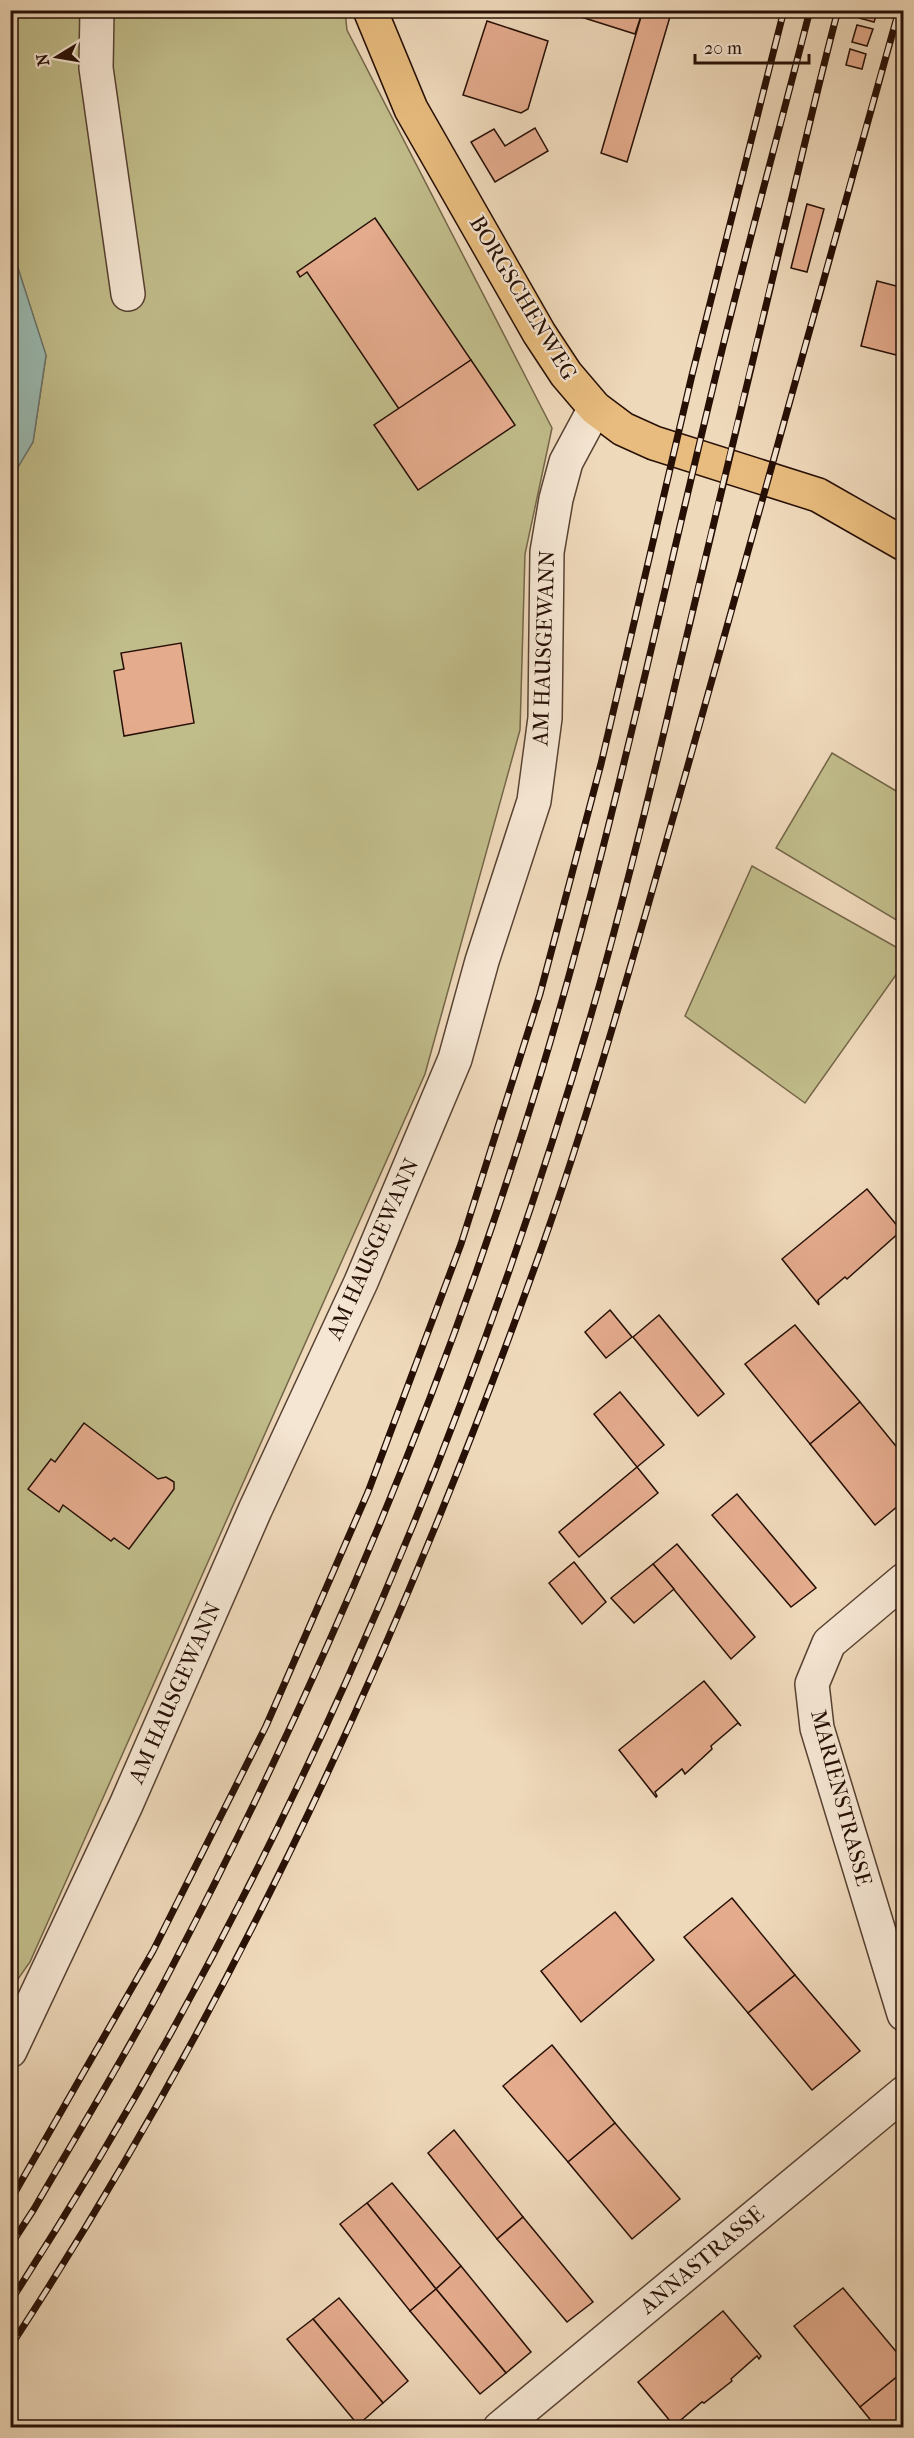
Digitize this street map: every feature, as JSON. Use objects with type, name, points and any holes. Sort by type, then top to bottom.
[{"type":"main road","name":"BORGSCHENWEG","points":[[370,10],[411,109],[539,333],[566,374],[595,408],[623,429],[654,442],[818,495],[903,544]]},
{"type":"street","points":[[97,10],[96,68],[128,294]]},
{"type":"street","name":"AM HAUSGEWANN","points":[[10,2050],[126,1805],[255,1510],[361,1282],[455,1059],[482,961],[534,801],[545,718],[547,552],[556,499],[566,462],[595,408]]},
{"type":"street","name":"MARIENSTRASSE","points":[[903,1580],[829,1643],[812,1684],[817,1728],[903,2014]]},
{"type":"street","name":"ANNASTRASSE","points":[[500,2427],[903,2093]]},
{"type":"shaded area","points":[[11,11],[345,11],[347,30],[552,428],[525,554],[520,730],[425,1074],[30,1962],[11,1989],[10,479],[33,442],[46,356],[16,262],[11,253]]},
{"type":"shaded area","points":[[832,753],[903,795],[903,924],[776,848]]},
{"type":"shaded area","points":[[752,866],[903,951],[903,965],[805,1103],[685,1016]]},
{"type":"water","points":[[11,253],[16,262],[46,355],[33,442],[11,479]]},
{"type":"building","points":[[559,10],[643,10],[635,34]]},
{"type":"building","points":[[643,10],[672,10],[627,162],[601,153]]},
{"type":"building","points":[[861,10],[878,10],[874,22],[859,18]]},
{"type":"building","points":[[487,21],[548,41],[528,109],[521,113],[463,95]]},
{"type":"building","points":[[857,25],[873,29],[867,46],[852,42]]},
{"type":"building","points":[[850,49],[866,54],[862,69],[846,65]]},
{"type":"building","points":[[535,128],[548,151],[495,182],[471,142],[494,129],[505,146]]},
{"type":"building","points":[[807,204],[824,209],[807,272],[791,268]]},
{"type":"building","points":[[375,218],[471,360],[399,409],[307,272],[300,277],[297,272]]},
{"type":"building","points":[[877,281],[904,288],[904,357],[861,346]]},
{"type":"building","points":[[471,360],[515,425],[418,490],[374,425]]},
{"type":"building","points":[[181,643],[194,723],[124,736],[114,671],[124,669],[121,653]]},
{"type":"building","points":[[867,1189],[904,1234],[901,1231],[847,1279],[845,1277],[818,1300],[819,1305],[782,1259]]},
{"type":"building","points":[[610,1310],[632,1337],[606,1358],[585,1332]]},
{"type":"building","points":[[659,1315],[724,1394],[698,1416],[633,1337]]},
{"type":"building","points":[[795,1325],[860,1402],[810,1444],[745,1364]]},
{"type":"building","points":[[620,1392],[664,1445],[637,1467],[594,1414]]},
{"type":"building","points":[[860,1402],[904,1456],[904,1501],[875,1525],[810,1444]]},
{"type":"building","points":[[84,1423],[158,1479],[166,1477],[174,1482],[174,1489],[129,1549],[114,1538],[111,1541],[63,1505],[59,1512],[28,1489],[51,1459],[55,1462]]},
{"type":"building","points":[[637,1467],[658,1493],[579,1557],[559,1532]]},
{"type":"building","points":[[737,1494],[816,1588],[791,1607],[712,1515]]},
{"type":"building","points":[[677,1544],[755,1637],[731,1659],[653,1564]]},
{"type":"building","points":[[574,1562],[606,1602],[582,1624],[549,1583]]},
{"type":"building","points":[[653,1564],[674,1589],[634,1623],[611,1598]]},
{"type":"building","points":[[704,1681],[741,1726],[738,1723],[711,1746],[712,1749],[685,1774],[682,1769],[655,1792],[656,1797],[619,1750]]},
{"type":"building","points":[[732,1898],[795,1975],[748,2013],[684,1937]]},
{"type":"building","points":[[615,1912],[654,1960],[581,2022],[541,1971]]},
{"type":"building","points":[[795,1975],[860,2051],[812,2090],[748,2013]]},
{"type":"building","points":[[552,2045],[615,2123],[568,2162],[503,2086]]},
{"type":"building","points":[[615,2123],[680,2199],[632,2239],[568,2162]]},
{"type":"building","points":[[454,2130],[523,2217],[497,2239],[428,2153]]},
{"type":"building","points":[[392,2183],[461,2266],[436,2289],[367,2203]]},
{"type":"building","points":[[367,2203],[436,2289],[410,2311],[340,2224]]},
{"type":"building","points":[[523,2217],[593,2302],[567,2322],[497,2239]]},
{"type":"building","points":[[461,2266],[531,2352],[506,2373],[436,2289]]},
{"type":"building","points":[[843,2288],[904,2361],[904,2371],[860,2407],[794,2326]]},
{"type":"building","points":[[436,2289],[506,2373],[480,2394],[410,2311]]},
{"type":"building","points":[[339,2298],[408,2381],[383,2403],[313,2319]]},
{"type":"building","points":[[723,2311],[761,2356],[759,2359],[757,2356],[731,2379],[732,2381],[704,2403],[702,2402],[675,2427],[638,2382]]},
{"type":"building","points":[[313,2319],[383,2403],[358,2425],[287,2339]]},
{"type":"building","points":[[904,2371],[904,2428],[877,2428],[860,2407]]},
{"type":"railway","points":[[10,2201],[153,1951],[266,1726],[368,1492],[461,1244],[540,994],[601,764],[692,375],[784,10]]},
{"type":"railway","points":[[10,2246],[141,2025],[275,1760],[322,1657],[410,1448],[489,1236],[552,1037],[578,945],[625,759],[724,340],[810,10]]},
{"type":"railway","points":[[10,2302],[103,2152],[190,1998],[272,1840],[347,1680],[417,1516],[481,1351],[539,1184],[614,932],[838,10]]},
{"type":"railway","points":[[10,2347],[89,2221],[164,2093],[234,1963],[301,1830],[363,1695],[422,1559],[477,1422],[551,1221],[612,1031],[899,10]]}]
